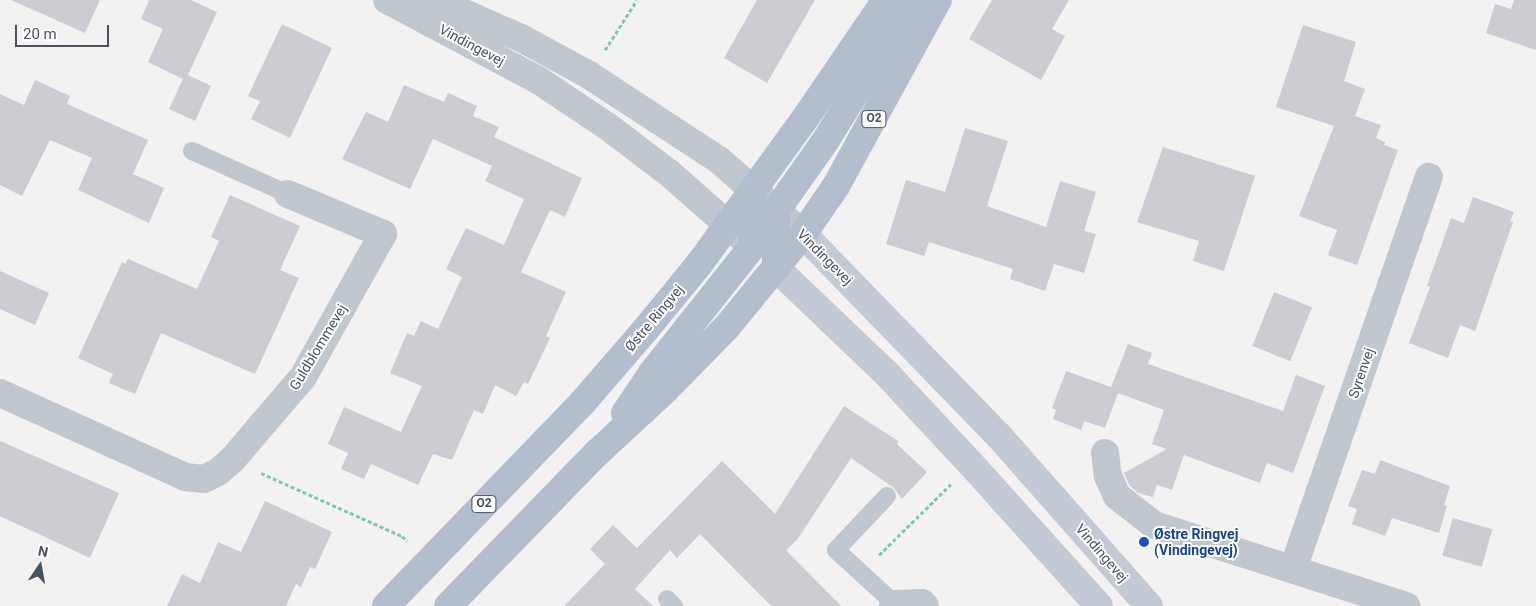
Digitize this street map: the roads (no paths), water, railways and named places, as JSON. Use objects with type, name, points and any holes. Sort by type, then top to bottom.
[{"type":"main road","name":"Østre Ringvej","points":[[386,606],[583,402],[694,270],[753,190],[886,0]]},
{"type":"main road","points":[[776,268],[776,211],[826,140],[895,28],[909,0]]},
{"type":"main road","name":"O2","points":[[448,606],[597,453],[666,389],[726,328],[804,234],[836,186],[938,0]]},
{"type":"main road","points":[[597,453],[652,373],[752,247],[753,190]]},
{"type":"main road","name":"Vindingevej","points":[[804,234],[999,436],[1149,606]]},
{"type":"main road","name":"Vindingevej","points":[[776,268],[887,374],[972,464],[1099,606]]},
{"type":"street","name":"Vindingevej","points":[[387,0],[538,80],[638,149],[669,173],[776,268]]},
{"type":"street","name":"Vindingevej","points":[[429,0],[446,5],[523,39],[589,75],[718,160],[804,234]]},
{"type":"street","name":"Syrenvej","points":[[1293,568],[1430,177]]},
{"type":"street","name":"Guldblommevej","points":[[0,393],[185,477],[204,478],[218,472],[232,460],[302,377],[383,234],[288,194]]},
{"type":"street","points":[[1105,454],[1108,476],[1117,496],[1154,525],[1293,568],[1406,606]]},
{"type":"street","points":[[894,605],[922,603],[925,606]]},
{"type":"lane","name":"Guldblommevej","points":[[192,151],[288,194]]},
{"type":"lane","points":[[887,496],[836,550],[894,605]]},
{"type":"place","name":"Østre Ringvej (Vindingevej)","points":[[1144,542]]}]
